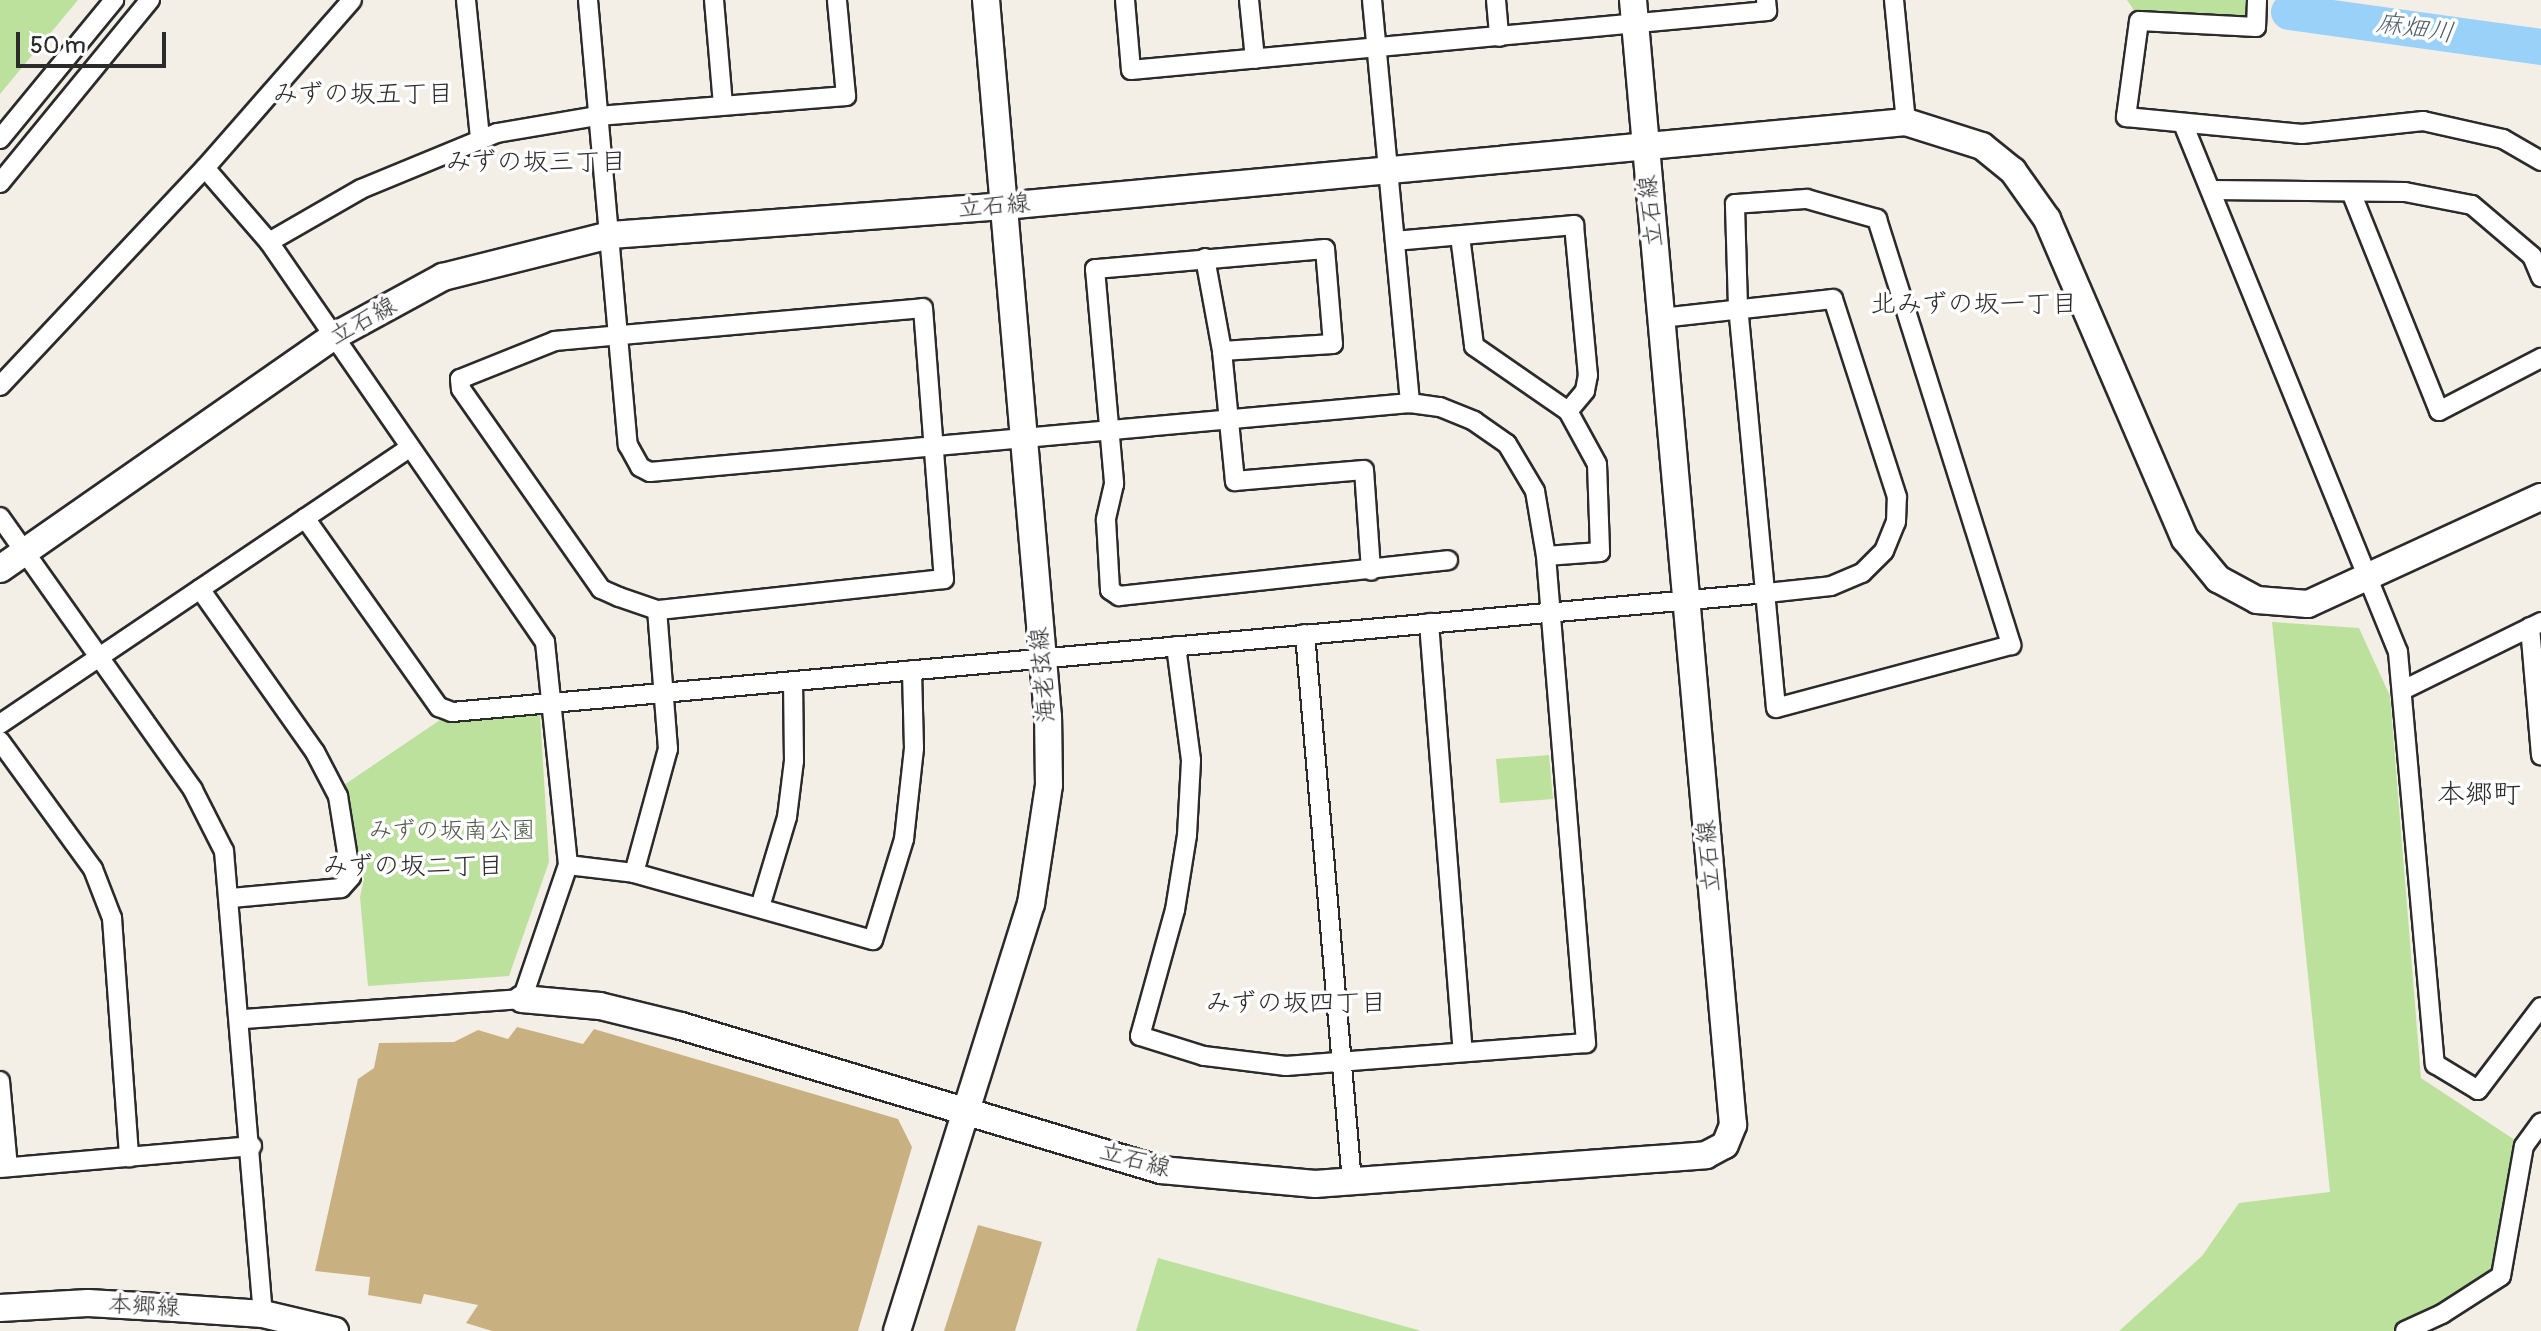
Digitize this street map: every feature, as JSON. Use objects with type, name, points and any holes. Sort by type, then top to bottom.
[{"type":"street","points":[[0,139],[114,0]]},
{"type":"street","points":[[0,183],[150,0]]},
{"type":"street","points":[[0,386],[205,168],[352,0]]},
{"type":"street","points":[[466,0],[480,139]]},
{"type":"street","points":[[588,0],[628,445],[640,467],[650,472],[1410,403],[1440,407],[1474,421],[1507,444],[1535,491],[1546,556],[1548,612],[1586,1043],[1286,1066],[1204,1056],[1137,1033],[1175,910],[1187,835],[1191,760],[1176,646]]},
{"type":"street","points":[[714,0],[723,105]]},
{"type":"street","points":[[269,242],[361,189],[480,139],[598,116],[846,96],[837,0]]},
{"type":"street","name":"海老弦線","points":[[897,1331],[1042,852],[1049,785],[1025,439],[986,0]]},
{"type":"street","points":[[1125,0],[1131,70],[1499,37],[1634,11],[1767,11],[1766,0]]},
{"type":"street","points":[[1249,0],[1255,59]]},
{"type":"street","points":[[1372,0],[1410,403]]},
{"type":"street","points":[[1496,0],[1499,37]]},
{"type":"street","points":[[1894,0],[1906,122]]},
{"type":"street","points":[[2257,0],[2256,27],[2139,21],[2126,117],[2184,126],[2302,134],[2423,121],[2503,139],[2541,161]]},
{"type":"street","points":[[1634,11],[1644,145],[1906,122],[1982,146],[2013,171],[2047,219],[2185,539],[2218,579],[2257,600],[2308,604],[2367,580],[2541,497]]},
{"type":"street","points":[[2184,126],[2398,652],[2435,1064],[2478,1090],[2541,1007]]},
{"type":"street","name":"立石線","points":[[0,569],[331,338],[443,277],[610,235],[1004,206],[1644,145],[1733,1125],[1730,1137],[1706,1155],[1352,1182],[1286,1182],[1161,1170],[966,1110],[600,1006],[522,999]]},
{"type":"street","points":[[205,168],[269,242],[331,338],[545,642],[568,865],[522,999],[241,1019]]},
{"type":"street","points":[[2211,190],[2405,192],[2472,205],[2532,256],[2541,277]]},
{"type":"street","points":[[2351,192],[2439,411],[2541,358]]},
{"type":"street","points":[[1807,199],[1877,219],[2011,645],[1776,708],[1767,593],[1738,307],[1735,204],[1807,199]]},
{"type":"street","points":[[1395,241],[1574,225],[1588,375],[1585,391],[1568,411]]},
{"type":"street","points":[[1460,236],[1474,346],[1568,411],[1597,464],[1600,552],[1546,556]]},
{"type":"street","points":[[1222,351],[1333,344],[1325,249],[1095,269],[1114,484],[1106,520],[1110,590],[1119,596],[1371,571],[1448,560]]},
{"type":"street","points":[[1205,258],[1222,351],[1235,481],[1241,490],[1364,470],[1371,571]]},
{"type":"street","points":[[305,518],[439,707],[452,712],[1767,593],[1831,586],[1862,573],[1884,551],[1896,522],[1897,497],[1833,299],[1738,307],[1661,318]]},
{"type":"street","points":[[923,308],[944,579],[657,610],[601,589],[461,389],[460,379],[518,353],[618,332],[923,308]]},
{"type":"street","points":[[0,724],[408,449]]},
{"type":"street","points":[[0,517],[193,790],[224,851],[231,898],[264,1323]]},
{"type":"street","points":[[200,589],[315,752],[338,796],[351,877],[341,888],[231,898]]},
{"type":"street","points":[[634,873],[668,749],[657,610]]},
{"type":"street","points":[[1429,623],[1463,1051]]},
{"type":"street","points":[[2403,690],[2536,624],[2541,756]]},
{"type":"street","points":[[1305,634],[1352,1182]]},
{"type":"street","points":[[568,865],[634,873],[873,940],[904,839],[914,748],[912,670]]},
{"type":"street","points":[[760,907],[787,817],[794,761],[793,681]]},
{"type":"street","points":[[0,741],[93,869],[112,918],[129,1157]]},
{"type":"street","points":[[0,1081],[4,1167],[252,1146]]},
{"type":"street","points":[[2405,1331],[2442,1314],[2501,1276],[2524,1146],[2541,1123]]},
{"type":"street","name":"本郷線","points":[[0,1308],[88,1303],[335,1331]]},
{"type":"green space","points":[[0,0],[78,0],[0,94]]},
{"type":"green space","points":[[2127,0],[2252,0],[2251,22],[2138,16]]},
{"type":"green space","points":[[2272,622],[2359,628],[2390,696],[2421,1078],[2524,1146],[2501,1276],[2405,1331],[2119,1331],[2202,1256],[2239,1203],[2330,1192]]},
{"type":"green space","name":"みずの坂南公園","points":[[540,714],[549,862],[509,976],[368,986],[360,897],[364,879],[341,787],[440,720]]},
{"type":"green space","points":[[1549,755],[1553,799],[1500,803],[1496,759]]},
{"type":"green space","points":[[1158,1258],[1418,1330],[1420,1331],[1136,1331]]},
{"type":"building","points":[[517,1027],[583,1044],[594,1029],[898,1119],[912,1147],[858,1331],[492,1331],[466,1323],[478,1305],[424,1294],[421,1304],[368,1295],[370,1277],[315,1271],[358,1079],[374,1068],[379,1043],[454,1042],[478,1030],[508,1039]]},
{"type":"building","points":[[978,1225],[1042,1242],[1015,1331],[944,1331]]},
{"type":"waterway","name":"麻畑川","points":[[2289,12],[2541,47]]},
{"type":"district","name":"みずの坂五丁目","points":[[363,95]]},
{"type":"district","name":"みずの坂三丁目","points":[[536,163]]},
{"type":"district","name":"北みずの坂一丁目","points":[[1974,305]]},
{"type":"district","name":"本郷町","points":[[2479,795]]},
{"type":"district","name":"みずの坂二丁目","points":[[413,867]]},
{"type":"district","name":"みずの坂四丁目","points":[[1296,1004]]}]
